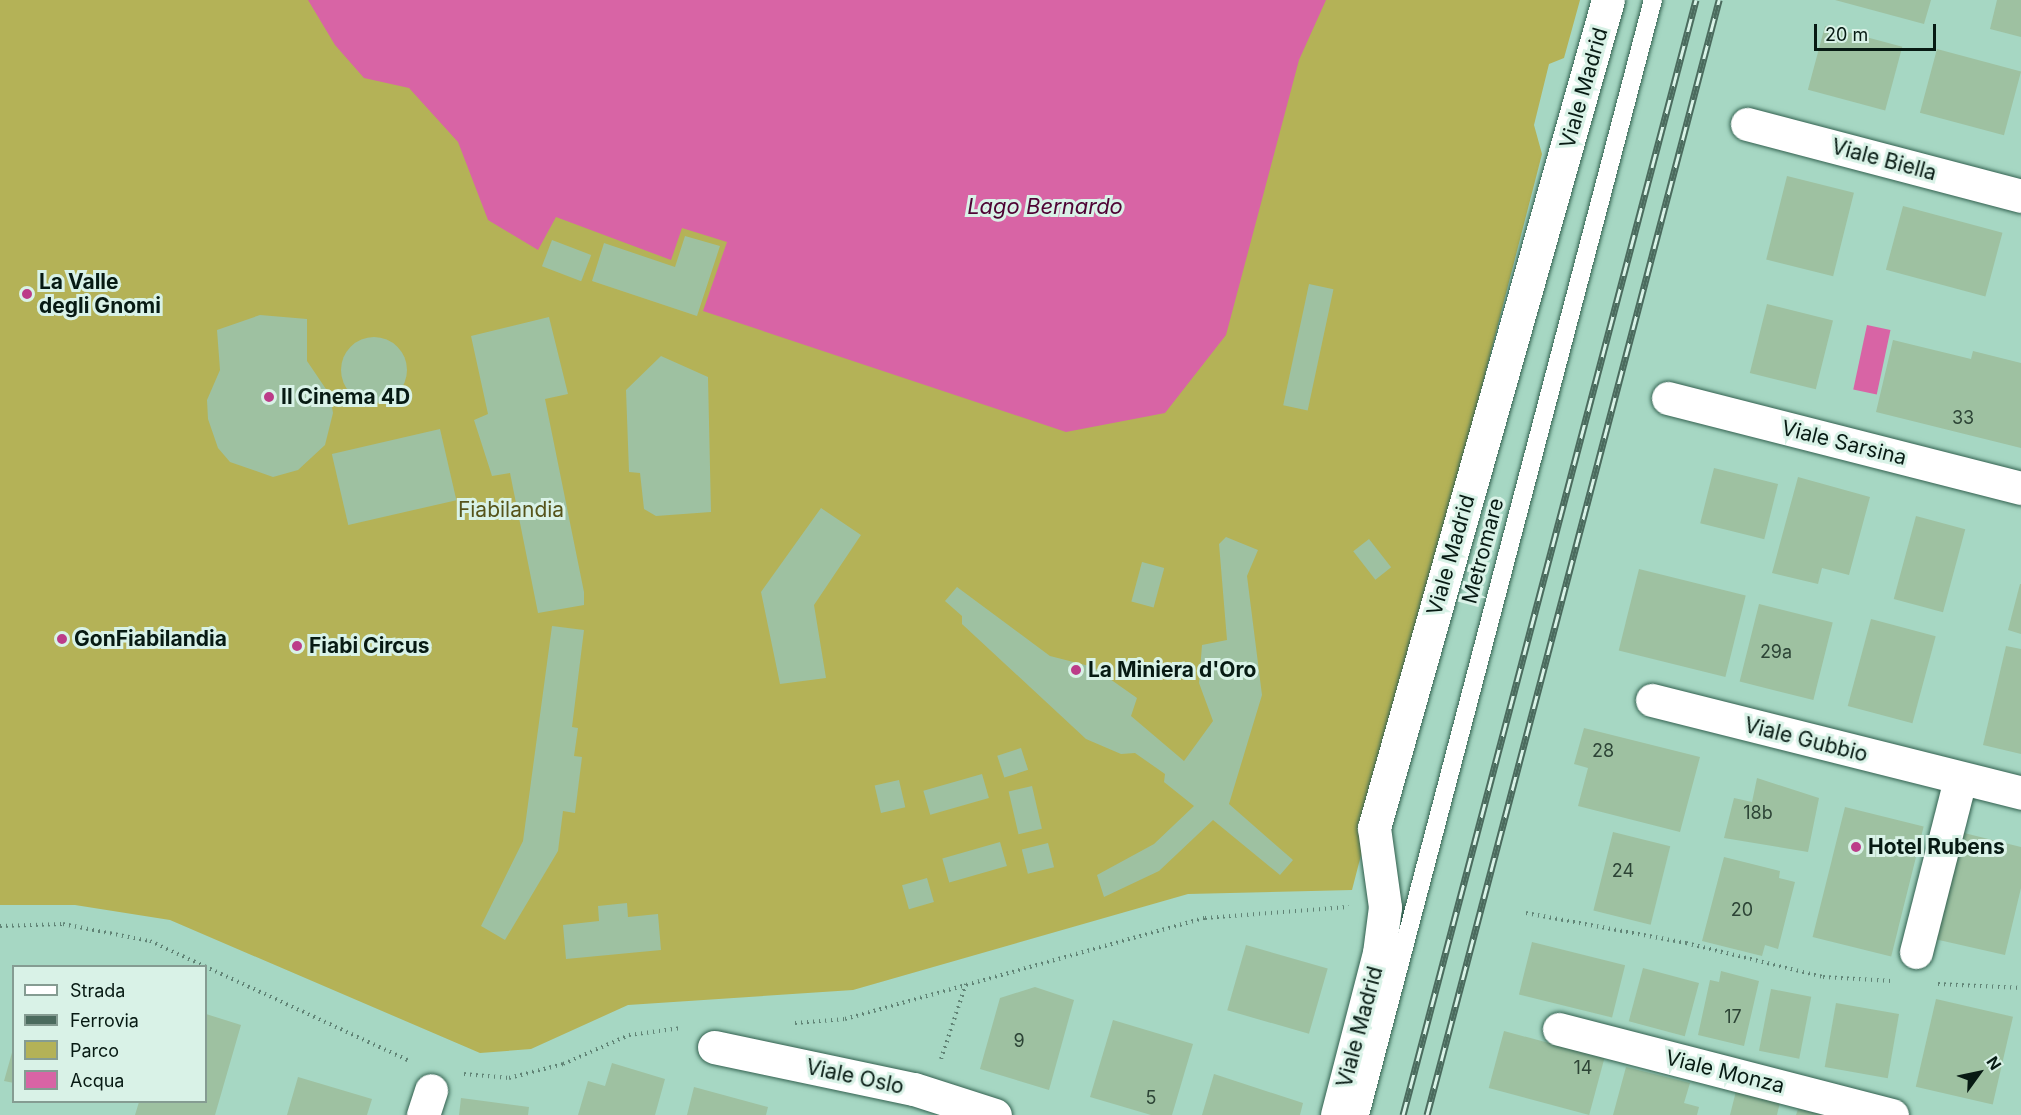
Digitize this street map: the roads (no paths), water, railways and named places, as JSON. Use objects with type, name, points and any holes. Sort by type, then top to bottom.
[{"type":"street","name":"Viale Madrid","points":[[1337,1115],[1379,953],[1385,907],[1374,828],[1608,0]]},
{"type":"street","name":"Viale Biella","points":[[1747,124],[2021,196]]},
{"type":"street","name":"Viale Sarsina","points":[[1668,398],[2021,488]]},
{"type":"street","name":"Viale Gubbio","points":[[1652,700],[2021,794]]},
{"type":"street","points":[[1910,967],[1960,779]]},
{"type":"street","name":"Viale Monza","points":[[1559,1029],[1892,1115]]},
{"type":"street","name":"Viale Oslo","points":[[714,1047],[917,1099],[995,1115]]},
{"type":"lane","name":"Metromare","points":[[1360,1115],[1653,0]]},
{"type":"water","name":"Lago Bernardo","points":[[308,0],[1326,0],[1299,60],[1226,335],[1165,413],[1066,432],[703,311],[727,242],[682,228],[671,260],[556,217],[538,250],[488,220],[458,142],[409,88],[364,78],[335,45]]},
{"type":"water","points":[[1867,325],[1890,330],[1877,395],[1853,390]]},
{"type":"railway","points":[[1403,1115],[1696,0]]},
{"type":"railway","points":[[1427,1115],[1719,0]]},
{"type":"place","name":"La Valle degli Gnomi","points":[[27,294]]},
{"type":"place","name":"Il Cinema 4D","points":[[269,397]]},
{"type":"place","name":"GonFiabilandia","points":[[62,639]]},
{"type":"place","name":"Fiabi Circus","points":[[297,646]]},
{"type":"place","name":"La Miniera d'Oro","points":[[1076,670]]},
{"type":"place","name":"Hotel Rubens","points":[[1856,847]]},
{"type":"park label","name":"Fiabilandia","points":[[511,510]]}]
